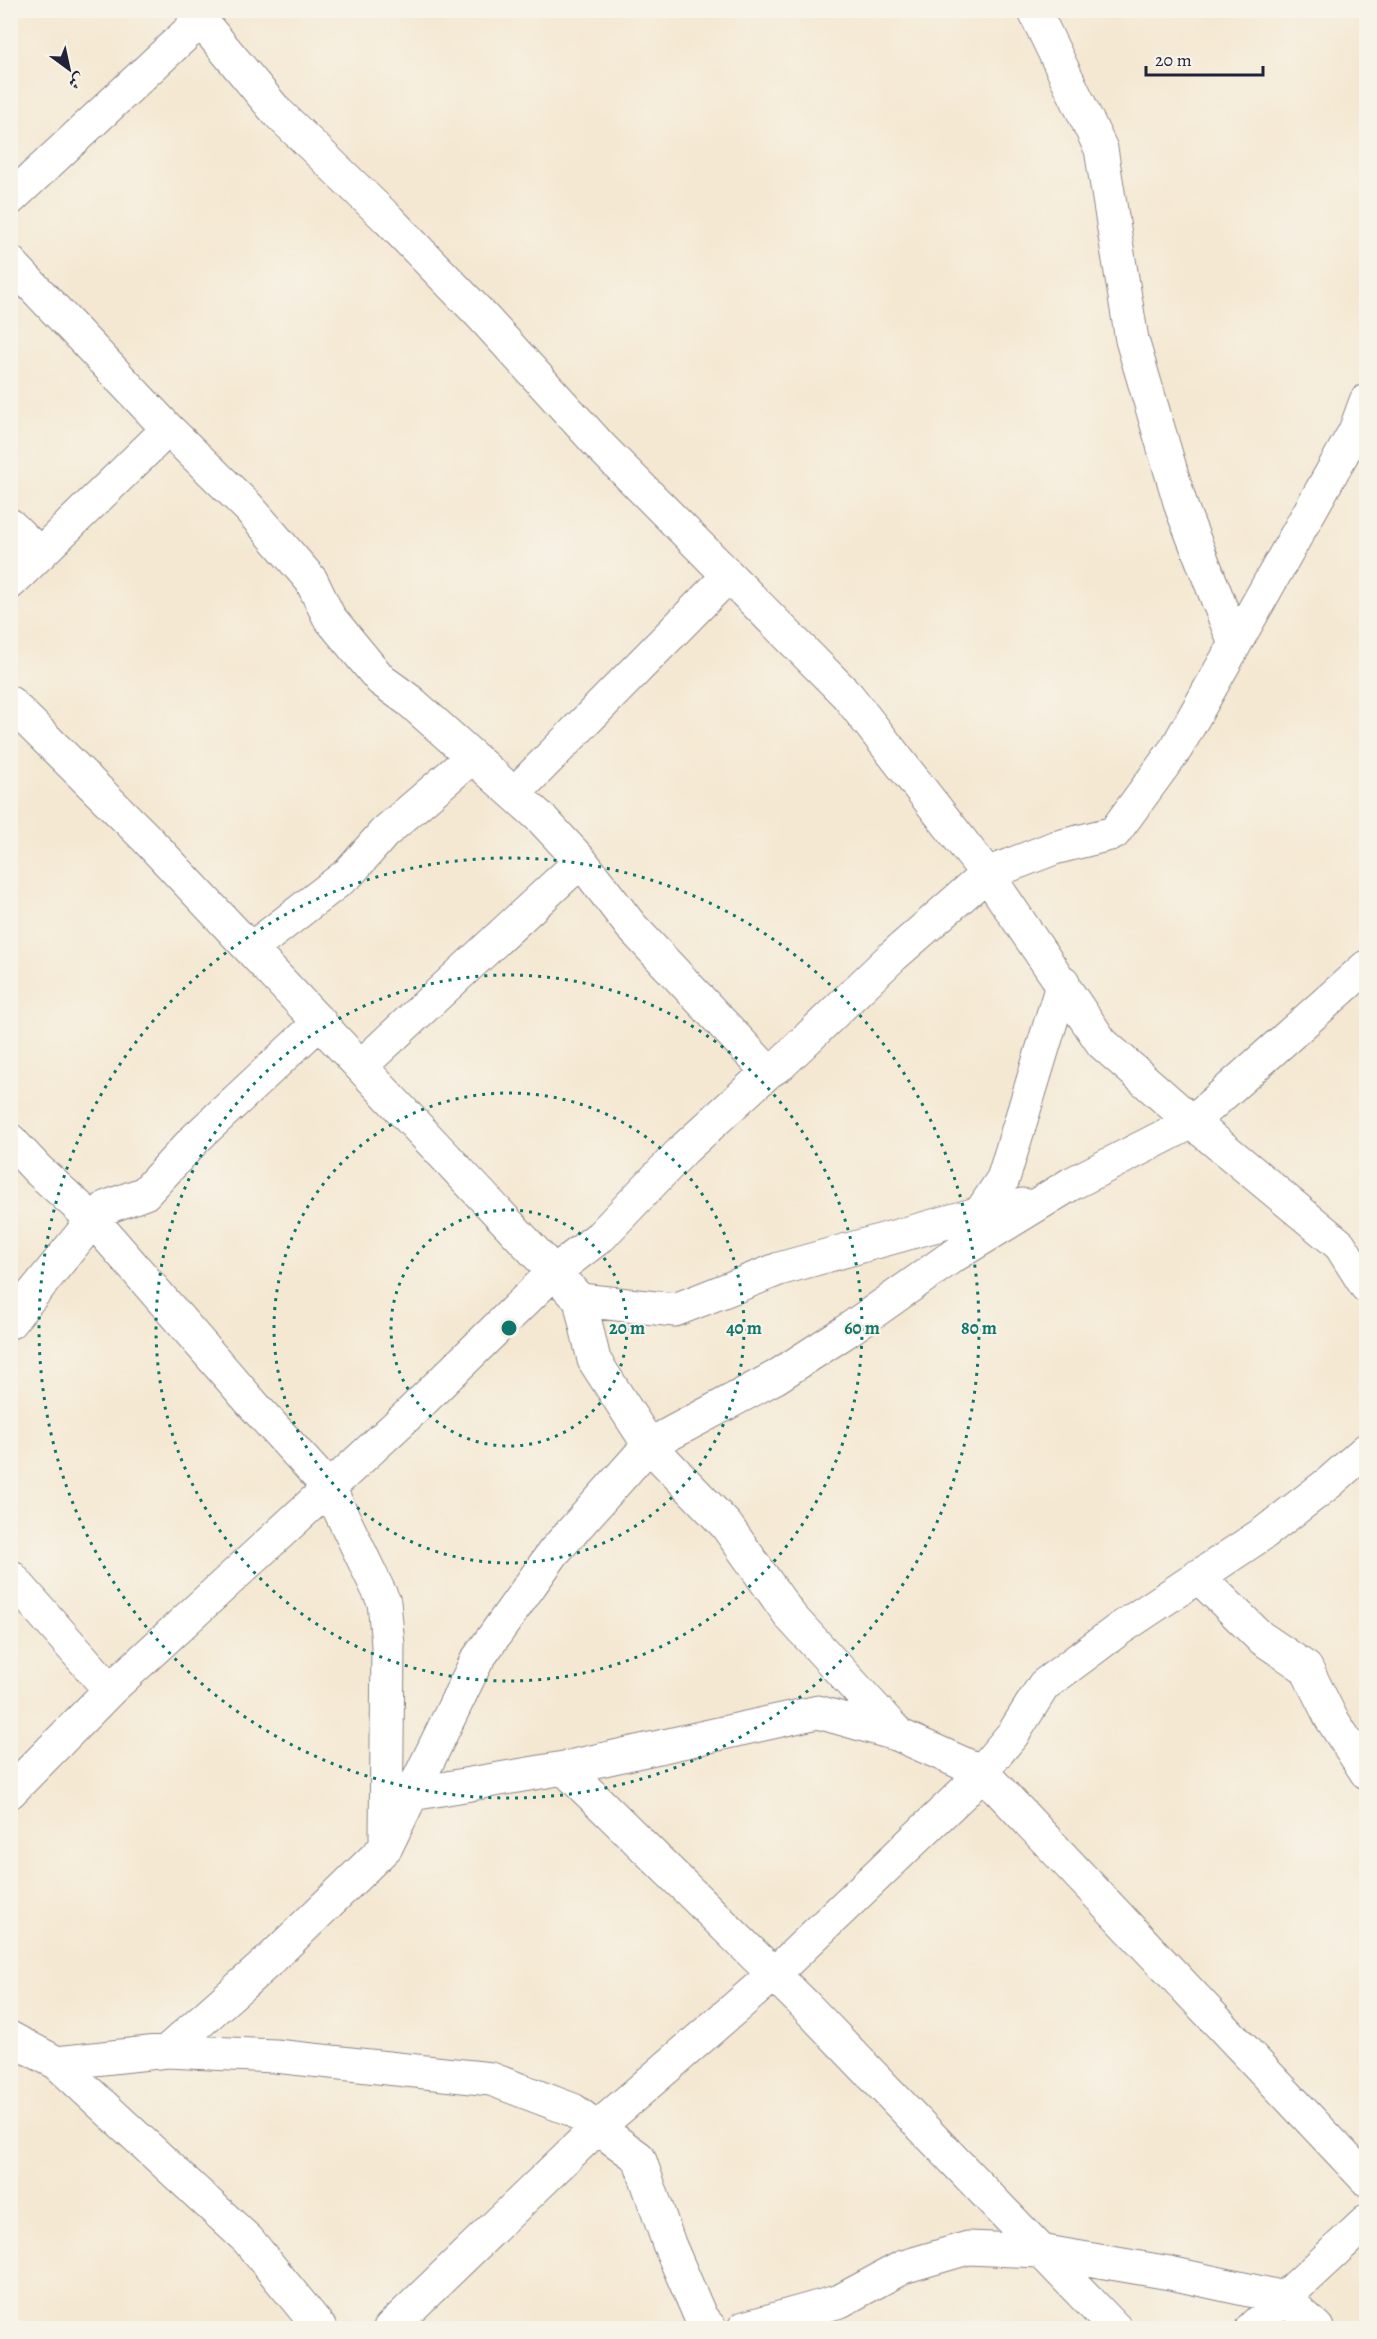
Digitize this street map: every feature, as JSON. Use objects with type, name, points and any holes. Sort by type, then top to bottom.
[{"type":"street","points":[[1034,10],[1101,149],[1132,340],[1182,509],[1235,644]]},
{"type":"street","points":[[10,199],[196,16],[276,111],[397,228],[480,314],[601,447],[848,696],[987,874],[1102,1042],[1192,1122],[1340,1245],[1366,1286]]},
{"type":"street","points":[[10,262],[168,429],[249,508],[311,580],[329,616],[381,680],[410,701],[542,819],[580,861],[631,926],[768,1072]]},
{"type":"street","points":[[10,1792],[110,1690],[409,1414],[554,1272],[601,1236],[684,1149],[768,1072],[781,1064],[893,956],[987,874],[1054,848],[1114,833],[1177,747],[1354,431],[1366,401]]},
{"type":"street","points":[[10,583],[168,429]]},
{"type":"street","points":[[10,525],[40,554]]},
{"type":"street","points":[[514,794],[729,576]]},
{"type":"street","points":[[10,703],[145,837],[580,1300],[594,1360],[649,1445],[726,1525],[791,1617],[899,1735]]},
{"type":"street","points":[[251,949],[349,873],[384,833],[472,757]]},
{"type":"street","points":[[362,1066],[580,861]]},
{"type":"street","points":[[167,2051],[270,1960],[386,1847],[477,1660],[553,1553],[649,1445],[776,1377],[845,1332],[950,1258],[1071,1184],[1192,1122],[1366,967]]},
{"type":"street","points":[[950,1258],[1003,1179],[1063,982]]},
{"type":"street","points":[[10,1322],[107,1207],[145,1193],[194,1140],[320,1023]]},
{"type":"street","points":[[10,1140],[38,1170],[93,1221],[329,1488],[384,1602],[388,1645],[386,1847]]},
{"type":"street","points":[[580,1300],[675,1310],[779,1269],[980,1214],[1042,1202]]},
{"type":"street","points":[[390,2328],[597,2128],[774,1974],[965,1791],[1013,1734],[1044,1685],[1118,1630],[1264,1533],[1330,1482],[1366,1450]]},
{"type":"street","points":[[10,1576],[110,1690]]},
{"type":"street","points":[[1198,1576],[1260,1637],[1306,1668],[1332,1718],[1366,1772]]},
{"type":"street","points":[[412,1794],[564,1768],[818,1712],[899,1735],[982,1772],[1366,2179]]},
{"type":"street","points":[[564,1768],[774,1974],[1115,2328]]},
{"type":"street","points":[[10,2038],[57,2062],[248,2240],[320,2328]]},
{"type":"street","points":[[57,2062],[167,2051],[275,2056],[490,2079],[573,2110],[639,2158],[669,2244],[701,2318],[710,2328]]},
{"type":"street","points":[[1252,2328],[1366,2222]]},
{"type":"street","points":[[744,2328],[840,2301],[903,2266],[968,2248],[1040,2251],[1170,2273],[1285,2298],[1317,2328]]}]
